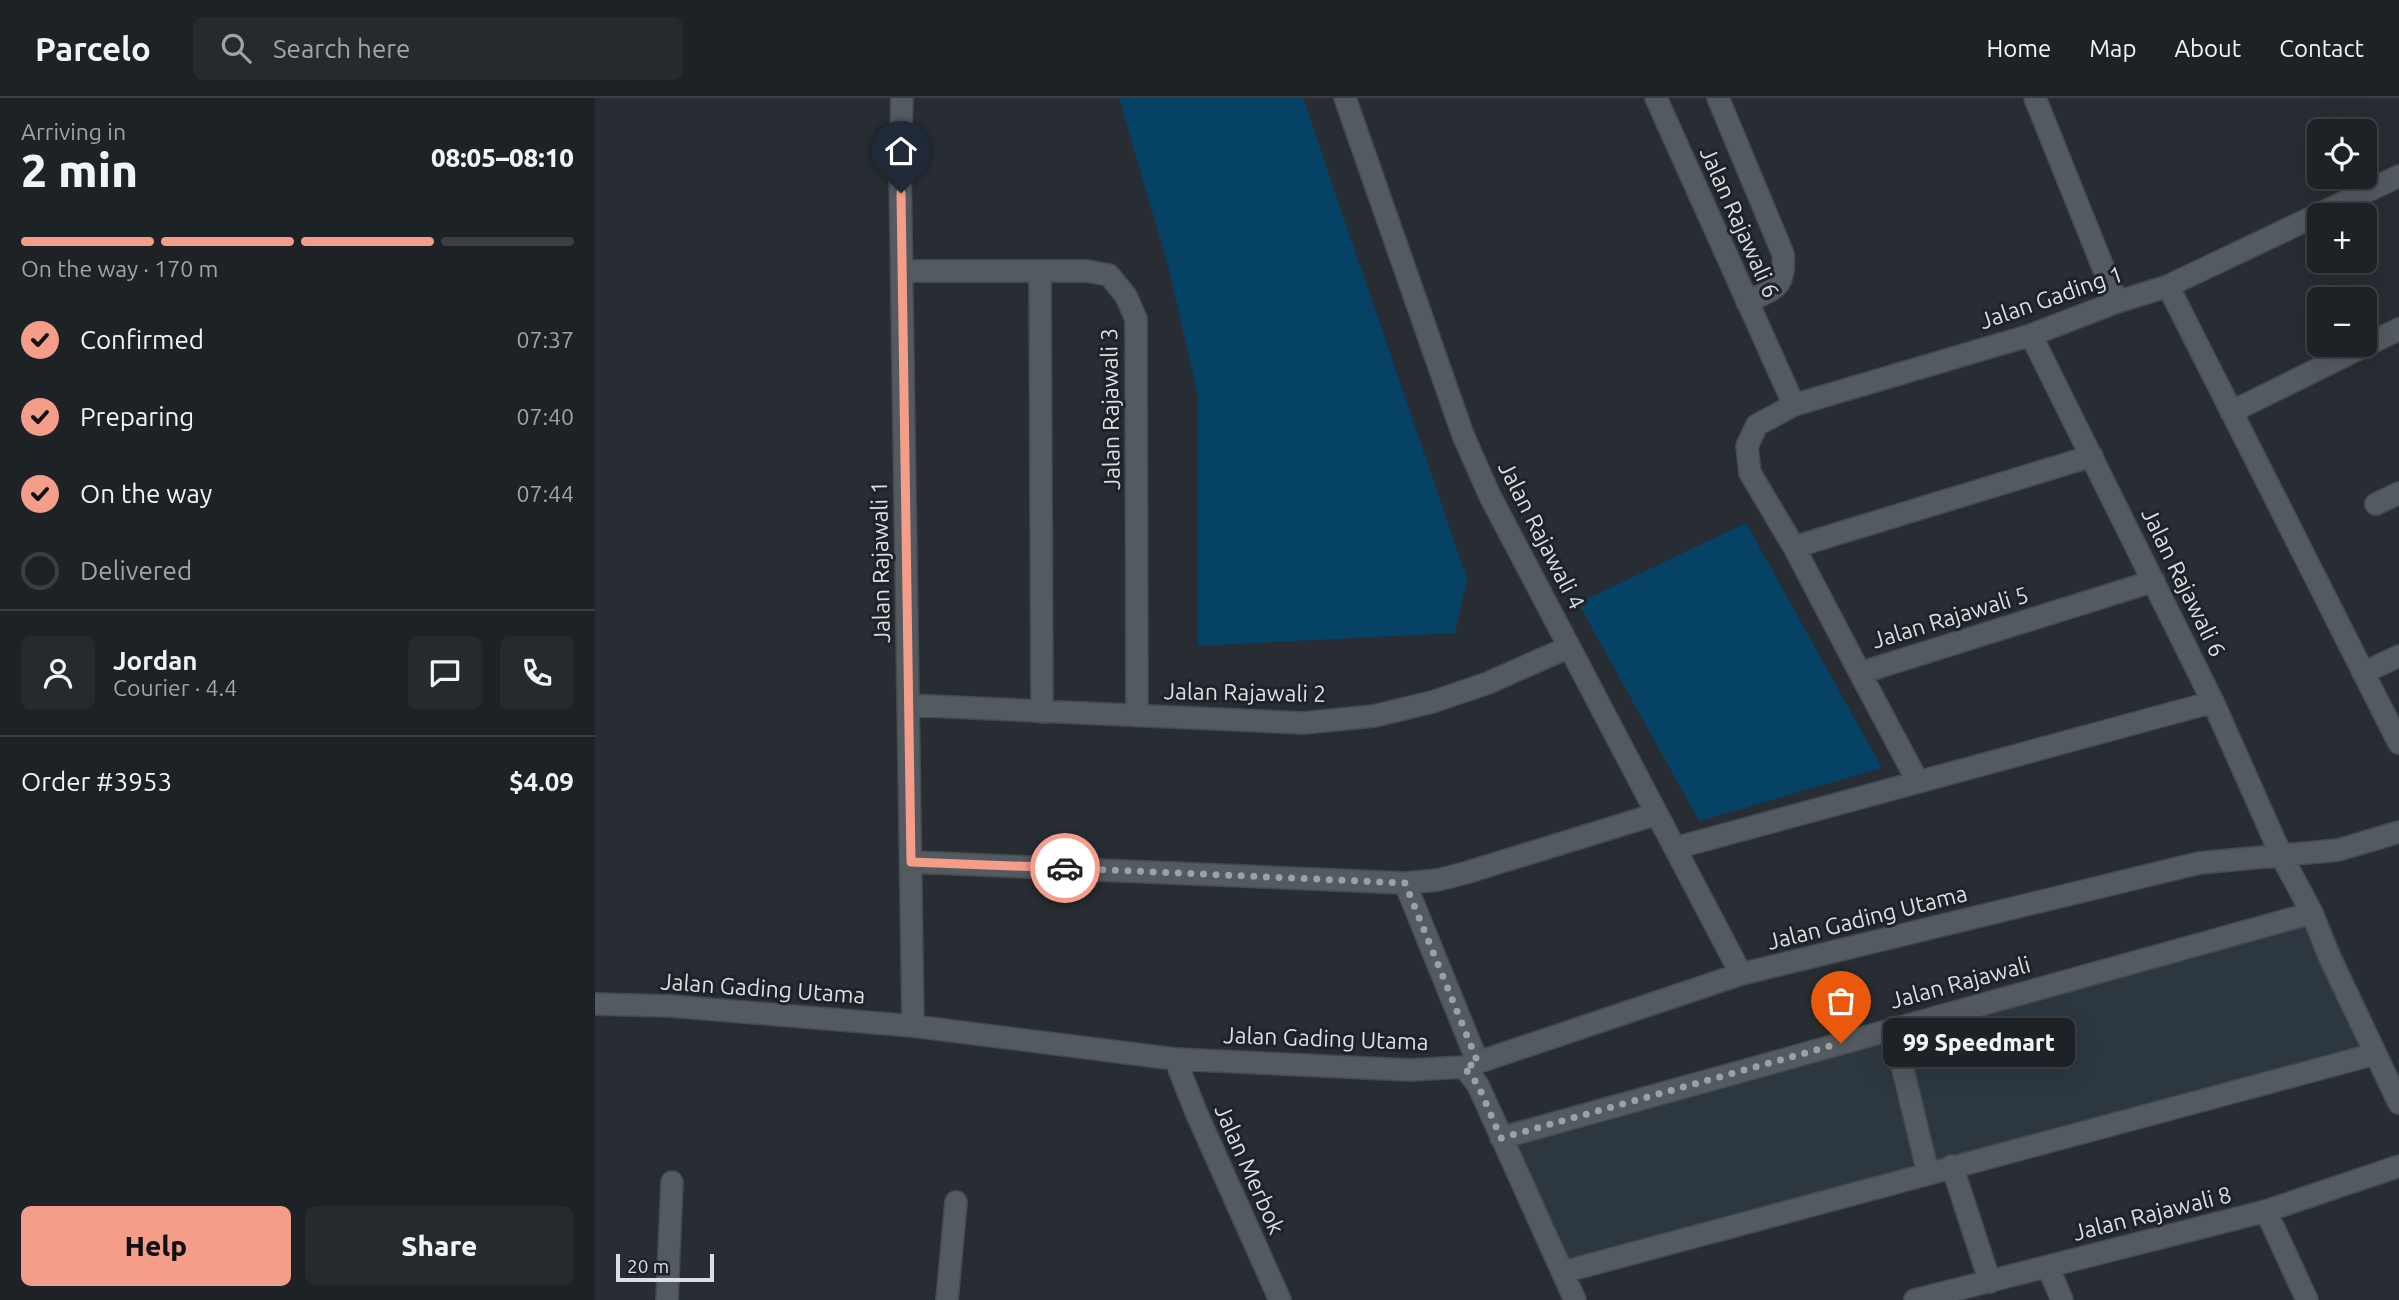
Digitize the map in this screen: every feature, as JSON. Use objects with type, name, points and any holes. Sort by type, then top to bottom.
[{"type":"street","name":"Jalan Rajawali 1","points":[[901,98],[913,1026]]},
{"type":"street","name":"Jalan Rajawali 4","points":[[1345,98],[1464,435],[1490,496],[1741,974]]},
{"type":"street","name":"Jalan Rajawali 6","points":[[1656,98],[1794,405]]},
{"type":"street","points":[[1718,98],[1783,254],[1785,273],[1775,288],[1747,302]]},
{"type":"street","points":[[2035,98],[2117,302]]},
{"type":"street","name":"Jalan Gading 1","points":[[1750,473],[1747,446],[1758,425],[1794,405],[2031,335],[2117,302],[2168,286],[2399,176]]},
{"type":"street","name":"Jalan Rajawali 3","points":[[902,271],[1087,271],[1109,275],[1126,296],[1136,319],[1137,716]]},
{"type":"street","points":[[1040,271],[1042,712]]},
{"type":"street","points":[[2168,286],[2399,743]]},
{"type":"street","points":[[2231,412],[2399,329]]},
{"type":"street","name":"Jalan Rajawali 6","points":[[2031,335],[2213,702],[2282,857],[2312,914],[2329,956],[2399,1103]]},
{"type":"street","points":[[1794,547],[2092,456]]},
{"type":"street","name":"Jalan Rajawali 5","points":[[1750,473],[1794,547],[1860,673],[2154,581]]},
{"type":"street","points":[[2377,504],[2399,493]]},
{"type":"street","name":"Jalan Rajawali 2","points":[[908,705],[1303,723],[1374,716],[1432,702],[1488,683],[1569,647]]},
{"type":"street","points":[[2363,673],[2399,656]]},
{"type":"street","points":[[1860,673],[1918,782]]},
{"type":"street","points":[[1675,848],[2213,702]]},
{"type":"street","points":[[911,862],[1405,883],[1438,880],[1465,873],[1657,814]]},
{"type":"street","name":"Jalan Gading Utama","points":[[595,1004],[670,1006],[913,1026],[1175,1059],[1410,1070],[1471,1065],[1741,974],[2199,863],[2337,850],[2399,832]]},
{"type":"street","points":[[1405,883],[1478,1085],[1575,1300]]},
{"type":"street","name":"Jalan Rajawali","points":[[1501,1138],[2312,914]]},
{"type":"street","points":[[1893,1028],[1928,1173]]},
{"type":"street","points":[[1563,1272],[2375,1054]]},
{"type":"street","name":"Jalan Merbok","points":[[1175,1059],[1280,1300]]},
{"type":"street","points":[[1952,1166],[1990,1282]]},
{"type":"street","name":"Jalan Rajawali 8","points":[[1915,1300],[2266,1211],[2399,1167]]},
{"type":"street","points":[[667,1300],[672,1182]]},
{"type":"street","points":[[947,1300],[956,1202]]},
{"type":"street","points":[[2266,1211],[2307,1300]]},
{"type":"street","points":[[2048,1267],[2062,1300]]},
{"type":"shaded area","points":[[1119,98],[1303,98],[1467,579],[1455,633],[1198,646],[1198,396],[1168,266]]},
{"type":"shaded area","points":[[1746,523],[1882,768],[1699,821],[1578,603]]},
{"type":"shaded area","points":[[2319,901],[2390,1057],[1555,1281],[1485,1129]]},
{"type":"way so far","points":[[1065,868],[1405,883],[1478,1063],[1464,1067],[1478,1085],[1501,1138],[1841,1043]]},
{"type":"place","name":"99 Speedmart","points":[[1841,1043]]},
{"type":"route","points":[[901,193],[911,862],[1065,868]]}]
